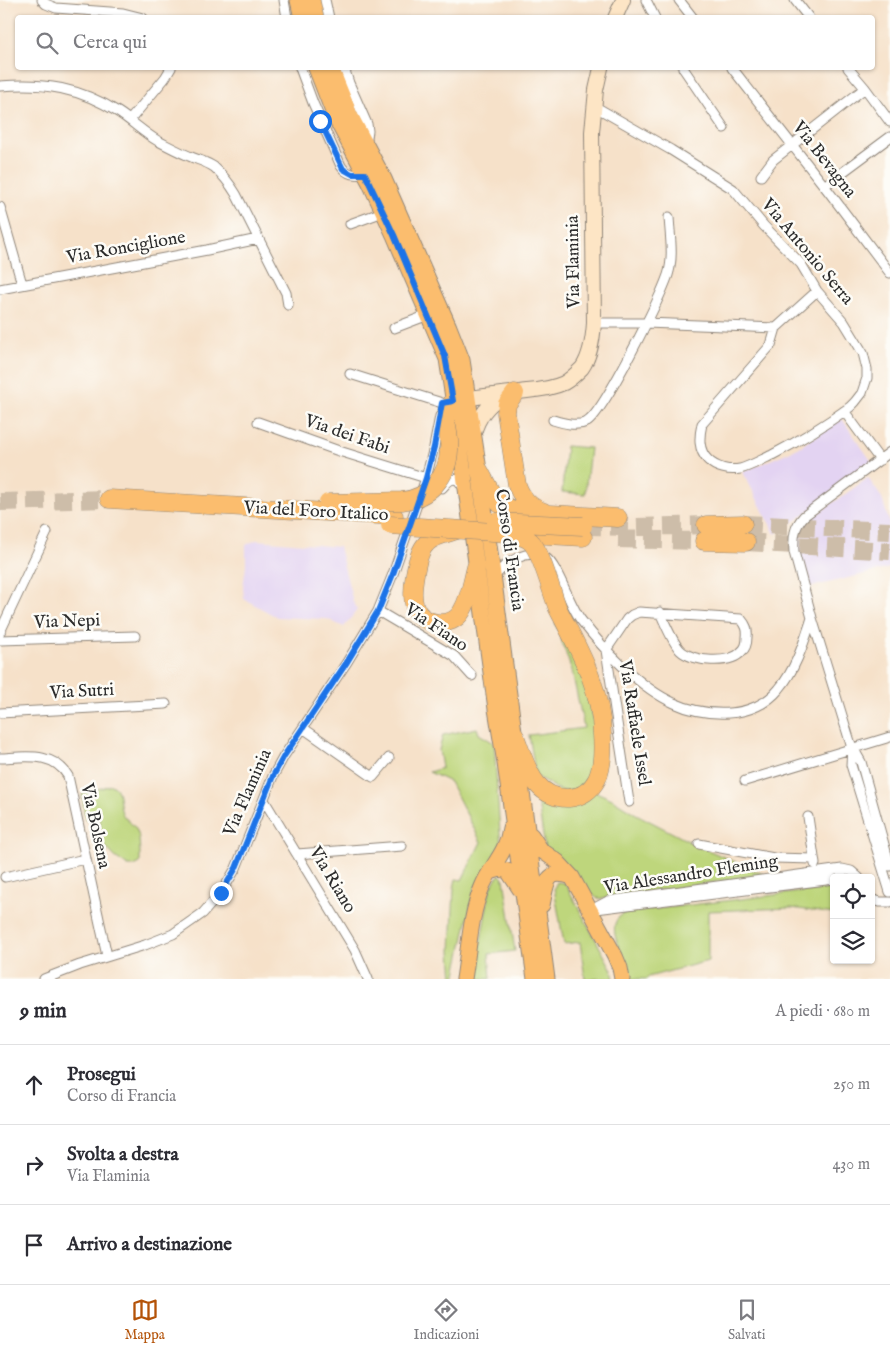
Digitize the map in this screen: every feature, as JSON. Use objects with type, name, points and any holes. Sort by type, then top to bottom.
[{"type":"highway","points":[[509,394],[506,413],[517,485],[528,503],[538,510],[552,514]]},
{"type":"highway","points":[[267,509],[328,503],[402,501],[413,499],[428,492],[441,477],[448,459],[447,412],[455,400]]},
{"type":"highway","points":[[480,470],[493,496],[504,506],[520,511],[618,518]]},
{"type":"highway","name":"Via del Foro Italico","points":[[267,509],[109,505],[392,521],[583,532],[508,533],[458,530],[392,521],[267,509]]},
{"type":"highway","points":[[742,524],[705,533],[746,542]]},
{"type":"highway","points":[[458,530],[433,538],[424,545],[420,553],[414,587],[414,603],[418,612],[428,620],[438,623],[454,620],[463,610],[476,567]]},
{"type":"highway","points":[[508,533],[526,538],[536,547],[558,610],[584,660],[596,694],[602,733],[602,760],[598,778],[590,789],[581,795],[571,798],[551,795],[542,790],[533,779],[515,736]]},
{"type":"main road","points":[[312,0],[315,15]]},
{"type":"main road","points":[[288,1],[300,15]]},
{"type":"main road","name":"Corso di Francia","points":[[317,70],[335,117],[383,212],[446,359],[455,400],[465,490],[535,979]]},
{"type":"main road","name":"Corso di Francia","points":[[332,70],[347,110],[391,195],[459,350],[464,369],[455,400],[474,433],[480,470],[548,979]]},
{"type":"main road","points":[[464,979],[475,910],[482,887],[507,844],[512,811]]},
{"type":"main road","points":[[528,829],[541,850],[558,862],[572,877],[618,963],[622,979]]},
{"type":"main road","points":[[490,872],[500,869],[508,871],[522,893]]},
{"type":"main road","points":[[540,916],[549,879],[559,874],[572,877]]},
{"type":"street","points":[[42,0],[56,8],[131,15]]},
{"type":"street","points":[[326,0],[328,15]]},
{"type":"street","points":[[616,15],[623,0]]},
{"type":"street","points":[[646,0],[654,15]]},
{"type":"street","points":[[679,0],[691,15]]},
{"type":"street","points":[[795,0],[807,15]]},
{"type":"street","points":[[287,15],[288,1]]},
{"type":"street","points":[[130,120],[166,78],[170,70]]},
{"type":"street","points":[[301,70],[341,166],[345,171],[356,175],[365,174]]},
{"type":"street","name":"Corso di Francia","points":[[345,70],[367,124],[366,145]]},
{"type":"street","name":"Via Flaminia","points":[[44,979],[73,967],[170,936],[209,908],[223,890],[236,868],[280,762],[347,662],[378,611],[417,506],[434,447],[455,400],[556,386],[572,378],[582,368],[592,344],[594,324],[592,164],[594,106],[601,70]]},
{"type":"street","points":[[683,70],[724,128]]},
{"type":"street","name":"Via Bevagna","points":[[734,70],[890,273]]},
{"type":"street","points":[[850,70],[890,122]]},
{"type":"street","points":[[0,86],[38,85],[65,88],[95,98],[156,139],[217,170],[236,194],[286,293],[288,305]]},
{"type":"street","points":[[762,176],[773,160],[864,88]]},
{"type":"street","name":"Via Antonio Serra","points":[[594,106],[671,150],[733,189],[764,226],[801,264],[817,291],[844,322],[863,353],[867,378],[865,386],[855,402],[844,411],[795,443],[755,463],[739,469],[721,468],[707,460],[702,452],[700,443],[702,424],[771,345],[776,328]]},
{"type":"street","points":[[824,186],[890,137]]},
{"type":"street","points":[[335,153],[344,159],[356,157],[364,153],[366,145]]},
{"type":"street","points":[[0,207],[22,284]]},
{"type":"street","points":[[350,224],[383,212]]},
{"type":"street","points":[[553,420],[575,424],[584,423],[590,419],[608,395],[646,323],[668,274],[670,262],[669,218]]},
{"type":"street","name":"Via Ronciglione","points":[[0,289],[258,239]]},
{"type":"street","points":[[594,324],[646,323],[776,328],[817,291]]},
{"type":"street","points":[[394,328],[428,315]]},
{"type":"street","points":[[350,374],[455,400]]},
{"type":"street","points":[[474,433],[483,411],[491,403],[509,394]]},
{"type":"street","points":[[844,411],[880,460]]},
{"type":"street","name":"Via dei Fabi","points":[[258,422],[339,451],[426,478]]},
{"type":"street","points":[[890,452],[804,516],[797,524],[794,534],[794,552],[812,618],[852,748],[861,762],[890,866]]},
{"type":"street","points":[[417,506],[452,480],[458,480],[465,490]]},
{"type":"street","points":[[0,632],[47,532]]},
{"type":"street","points":[[494,577],[505,564],[517,558],[534,555],[548,559],[554,567],[568,599],[578,616],[620,664],[660,696],[692,710],[709,713],[737,712],[758,706],[772,697],[792,670],[812,618]]},
{"type":"street","name":"Via Fiano","points":[[378,611],[454,656],[472,676]]},
{"type":"street","points":[[606,650],[627,619],[640,612],[660,612],[741,619],[747,629],[744,650],[731,658],[711,661],[690,656],[680,649],[660,612]]},
{"type":"street","name":"Via Nepi","points":[[0,640],[135,636]]},
{"type":"street","name":"Via Raffaele Issel","points":[[606,650],[629,802]]},
{"type":"street","name":"Via Sutri","points":[[0,713],[166,704]]},
{"type":"street","points":[[303,728],[373,777],[389,758]]},
{"type":"street","points":[[745,781],[890,737]]},
{"type":"street","points":[[852,748],[851,765],[890,892]]},
{"type":"street","name":"Via Bolsena","points":[[0,758],[42,757],[56,763],[68,776],[107,956]]},
{"type":"street","name":"Via Riano","points":[[264,800],[355,950],[368,979]]},
{"type":"street","points":[[808,816],[816,872]]},
{"type":"street","points":[[699,844],[774,858],[814,859]]},
{"type":"street","points":[[297,854],[402,846]]},
{"type":"street","points":[[5,877],[85,859]]},
{"type":"street","name":"Via Alessandro Fleming","points":[[591,910],[608,901],[816,872],[846,869],[854,874]]},
{"type":"street","name":"Via Alessandro Fleming","points":[[591,910],[830,880]]},
{"type":"street","points":[[875,898],[890,902]]},
{"type":"shaded area","points":[[842,419],[872,462],[798,519],[775,534],[743,472],[798,448]]},
{"type":"shaded area","points":[[868,478],[882,498],[889,522],[890,568],[811,587],[799,557],[798,536],[803,524]]},
{"type":"shaded area","points":[[256,540],[339,547],[353,602],[357,610],[344,627],[327,619],[277,617],[244,599],[246,545]]},
{"type":"green space","points":[[566,446],[590,448],[585,494],[562,492]]},
{"type":"green space","points":[[555,622],[584,673],[597,736],[594,775],[568,795],[536,776],[529,735],[584,728],[572,671]]},
{"type":"green space","points":[[477,728],[479,734],[494,743],[501,848],[474,889],[455,979],[453,979],[451,951],[454,888],[456,879],[462,880],[481,842],[450,782],[429,772],[442,768],[439,750],[443,735]]},
{"type":"green space","points":[[111,785],[117,789],[122,813],[138,834],[140,863],[134,866],[128,866],[115,857],[102,843],[100,819],[85,820],[82,794]]},
{"type":"green space","points":[[536,790],[594,791],[692,843],[765,875],[601,899],[589,894],[545,848]]},
{"type":"green space","points":[[500,875],[504,879],[515,951],[489,954],[491,979],[474,979],[490,890],[496,878]]},
{"type":"green space","points":[[557,882],[565,883],[612,970],[614,979],[585,979],[580,942],[564,944],[554,888]]},
{"type":"green space","points":[[830,888],[830,913],[792,908],[708,911],[708,961],[648,977],[647,979],[628,979],[627,967],[615,932],[615,925],[623,913]]},
{"type":"tunnel","points":[[0,502],[109,499]]},
{"type":"tunnel","points":[[743,524],[890,531]]},
{"type":"tunnel","points":[[583,526],[706,525]]},
{"type":"tunnel","points":[[618,539],[704,541]]},
{"type":"tunnel","points":[[746,542],[890,551]]},
{"type":"route","points":[[221,893],[236,868],[273,776],[284,756],[371,625],[378,611],[393,574],[426,478],[442,403],[453,401],[445,356],[370,183],[365,174],[356,175],[343,169],[320,121]]}]
